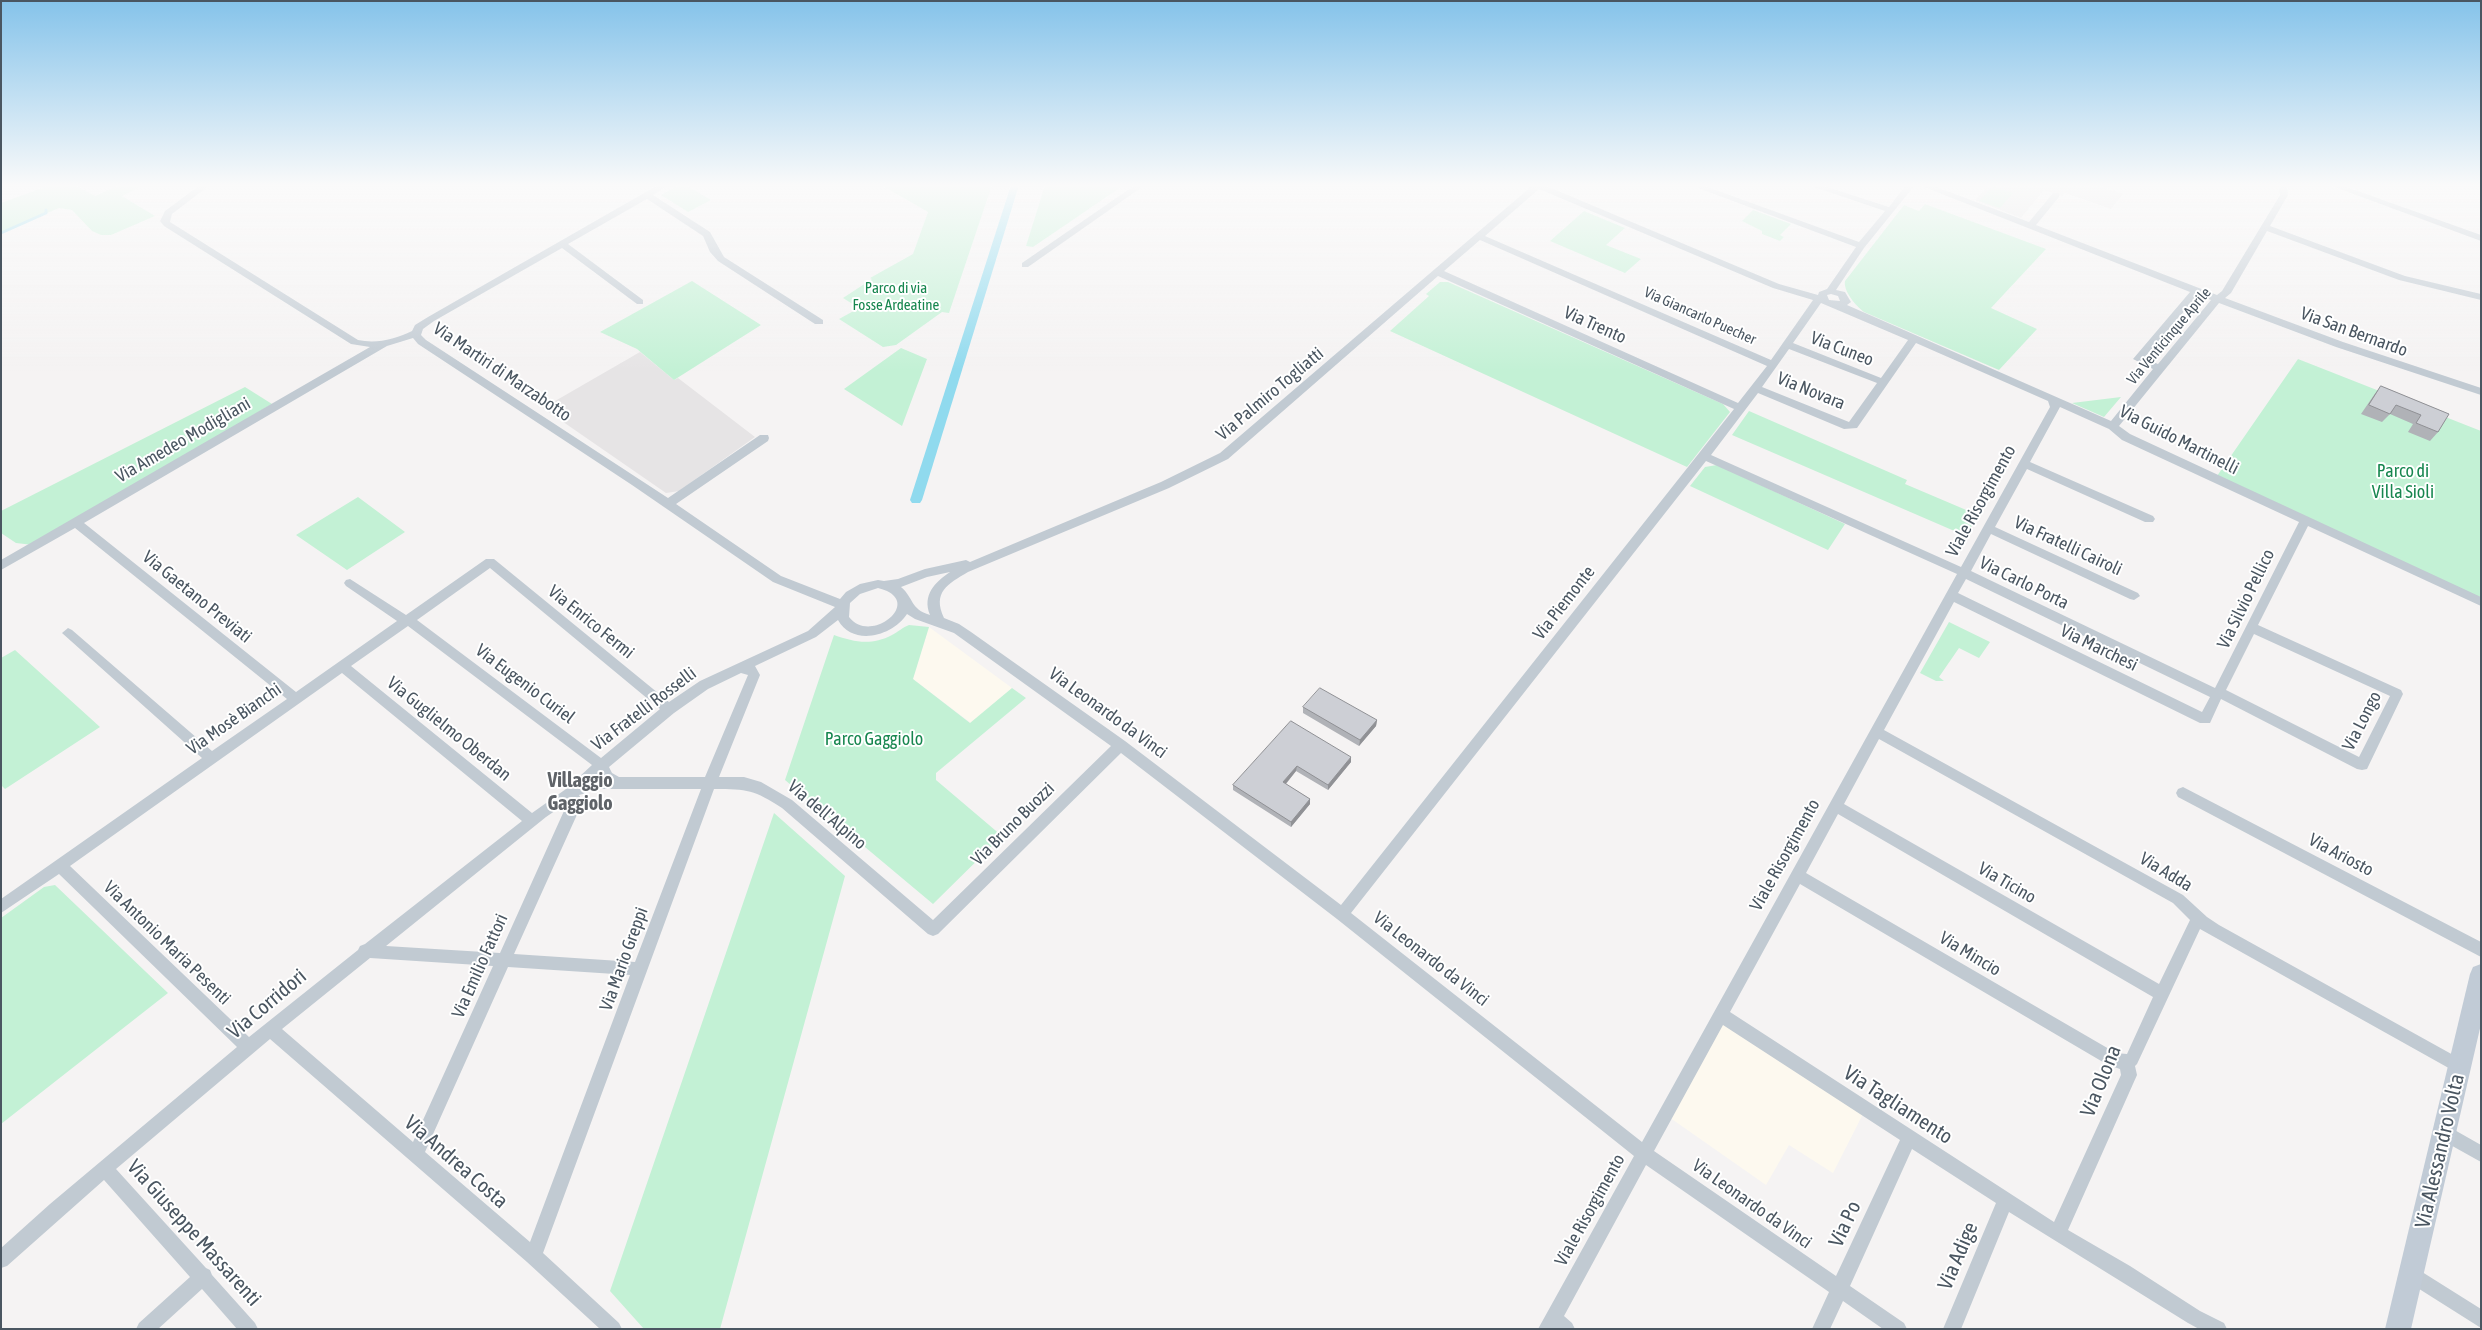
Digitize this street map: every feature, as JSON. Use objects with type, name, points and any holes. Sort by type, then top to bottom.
[{"type":"street","points":[[204,247],[349,339],[361,343],[383,344],[417,333]]},
{"type":"street","name":"Via Martiri di Marzabotto","points":[[554,247],[419,327],[417,333],[422,342],[668,504],[777,579],[842,606]]},
{"type":"street","points":[[566,247],[640,302]]},
{"type":"street","points":[[713,247],[721,259],[819,322]]},
{"type":"street","points":[[1025,265],[1051,247]]},
{"type":"street","name":"Via Palmiro Togliatti","points":[[940,621],[932,602],[934,594],[948,578],[982,560],[1165,485],[1224,456],[1465,247]]},
{"type":"street","name":"Via Giancarlo Puecher","points":[[1503,247],[1773,365]]},
{"type":"street","name":"Via Guido Martinelli","points":[[1687,247],[1799,294],[1826,295],[1858,314],[2113,426],[2126,437],[2305,522],[2481,602]]},
{"type":"street","points":[[1826,295],[1860,247]]},
{"type":"street","name":"Via San Bernardo","points":[[2087,247],[2410,370],[2481,392]]},
{"type":"street","name":"Via Venticinque Aprile","points":[[2113,426],[2159,368],[2218,298],[2230,287],[2253,247]]},
{"type":"street","points":[[2317,247],[2402,278],[2481,297]]},
{"type":"street","name":"Via Trento","points":[[1437,272],[1740,408]]},
{"type":"street","points":[[2159,368],[2138,359],[2197,290]]},
{"type":"street","points":[[1799,294],[1809,301],[1811,310],[1840,304],[1844,296],[1826,295]]},
{"type":"street","name":"Via Piemonte","points":[[1342,914],[1704,456],[1788,345],[1811,310],[1826,295]]},
{"type":"street","points":[[1884,382],[1914,339]]},
{"type":"street","name":"Via Amedeo Modigliani","points":[[1,566],[383,344]]},
{"type":"street","name":"Via Cuneo","points":[[1788,345],[1884,382]]},
{"type":"street","name":"Via Novara","points":[[1756,388],[1848,426],[1853,425],[1884,382]]},
{"type":"street","name":"Viale Risorgimento","points":[[1555,1325],[1643,1153],[2055,407],[2053,401]]},
{"type":"street","points":[[668,504],[764,438]]},
{"type":"street","name":"Via Carlo Porta","points":[[1704,456],[1963,573],[2219,694]]},
{"type":"street","points":[[2024,463],[2149,519]]},
{"type":"street","name":"Via Gaetano Previati","points":[[76,522],[295,698]]},
{"type":"street","name":"Via Silvio Pellico","points":[[2219,694],[2253,628],[2256,615],[2305,522]]},
{"type":"street","name":"Via Fratelli Cairoli","points":[[1987,528],[2134,596]]},
{"type":"street","name":"Via Palmiro Togliatti","points":[[884,585],[914,579],[925,573],[982,560]]},
{"type":"street","name":"Via Mosè Bianchi","points":[[1,907],[490,562]]},
{"type":"street","name":"Via Enrico Fermi","points":[[490,562],[669,709]]},
{"type":"street","points":[[812,634],[850,627],[871,632],[894,623],[900,617],[904,600],[914,579]]},
{"type":"street","name":"Via Eugenio Curiel","points":[[350,583],[407,620],[600,764],[607,777],[615,782]]},
{"type":"street","points":[[812,634],[827,622],[849,596],[856,590],[866,586],[884,585],[893,588],[904,600]]},
{"type":"street","name":"Via Martiri di Marzabotto","points":[[814,593],[856,590]]},
{"type":"street","name":"Via Marchesi","points":[[1951,595],[2205,719],[2219,694]]},
{"type":"street","name":"Via Leonardo da Vinci","points":[[904,600],[908,610],[924,618],[940,621],[967,635],[1120,745],[1342,914],[1643,1153],[1898,1329]]},
{"type":"street","points":[[842,606],[842,618],[850,627]]},
{"type":"street","name":"Via Leonardo da Vinci","points":[[894,623],[924,618]]},
{"type":"street","name":"Via Longo","points":[[2219,694],[2362,765],[2397,694],[2253,628]]},
{"type":"street","points":[[68,633],[211,758]]},
{"type":"street","name":"Via Fratelli Rosselli","points":[[570,793],[600,764],[669,709],[704,685],[812,634]]},
{"type":"street","name":"Via Mario Greppi","points":[[533,1256],[710,783],[754,676],[762,662],[775,652]]},
{"type":"street","name":"Via Guglielmo Oberdan","points":[[342,666],[532,821]]},
{"type":"street","points":[[738,668],[750,669],[754,676]]},
{"type":"street","name":"Via Adda","points":[[1875,731],[2178,899],[2214,930],[2459,1066]]},
{"type":"street","name":"Via Bruno Buozzi","points":[[933,929],[1120,745]]},
{"type":"street","name":"Via dell'Alpino","points":[[570,793],[590,785],[615,782],[753,785],[779,798],[933,929]]},
{"type":"street","name":"Via Corridori","points":[[1,1260],[105,1169],[365,951],[570,793]]},
{"type":"street","name":"Via Emilio Fattori","points":[[415,1155],[573,808],[575,800],[570,793]]},
{"type":"street","name":"Via Ariosto","points":[[2183,793],[2481,950]]},
{"type":"street","name":"Via Ticino","points":[[1834,805],[2162,994]]},
{"type":"street","name":"Via Antonio Maria Pesenti","points":[[60,866],[248,1048]]},
{"type":"street","name":"Via Mincio","points":[[1796,874],[2113,1060],[2126,1063]]},
{"type":"street","name":"Via Olona","points":[[2055,1232],[2061,1227],[2128,1076],[2126,1063],[2132,1059],[2198,918]]},
{"type":"street","points":[[365,951],[640,969]]},
{"type":"street","name":"Via Alessandro Volta","points":[[2398,1329],[2481,974]]},
{"type":"street","name":"Via Tagliamento","points":[[1719,1014],[2055,1232]]},
{"type":"street","name":"Via Andrea Costa","points":[[270,1029],[533,1256],[613,1328]]},
{"type":"street","points":[[2444,1132],[2481,1154]]},
{"type":"street","name":"Via Po","points":[[1821,1329],[1910,1138]]},
{"type":"street","name":"Via Giuseppe Massarenti","points":[[105,1169],[204,1276],[249,1329]]},
{"type":"street","name":"Via Adige","points":[[1952,1329],[2006,1200]]},
{"type":"street","points":[[2055,1232],[2124,1272],[2194,1317],[2218,1329]]},
{"type":"street","points":[[2411,1274],[2481,1319]]},
{"type":"street","points":[[145,1329],[204,1276]]},
{"type":"shaded area","points":[[640,352],[674,380],[678,378],[755,437],[679,491],[666,493],[543,408]]},
{"type":"shaded area","points":[[929,627],[1012,688],[971,723],[913,679]]},
{"type":"shaded area","points":[[1719,1017],[1864,1112],[1833,1173],[1789,1145],[1766,1185],[1666,1115]]},
{"type":"green space","name":"Parco di via Fosse Ardeatine","points":[[915,247],[971,247],[949,313],[942,312],[896,345],[883,347],[839,319],[859,308],[843,298],[872,279],[870,278],[913,254]]},
{"type":"green space","points":[[1564,247],[1611,247],[1641,259],[1625,273]]},
{"type":"green space","points":[[1871,247],[2041,247],[2046,249],[1991,308],[2037,329],[1999,370],[1864,312],[1848,294],[1845,281]]},
{"type":"green space","points":[[692,281],[761,325],[674,380],[637,349],[600,332]]},
{"type":"green space","points":[[1440,282],[1448,282],[1723,404],[1730,412],[1687,467],[1390,331],[1429,296],[1426,294]]},
{"type":"green space","points":[[901,348],[927,359],[902,426],[844,389]]},
{"type":"green space","name":"Parco di Villa Sioli","points":[[2298,359],[2481,431],[2481,598],[2217,476]]},
{"type":"green space","points":[[245,387],[272,404],[33,545],[16,543],[1,533],[1,511]]},
{"type":"green space","points":[[2121,397],[2104,417],[2072,403]]},
{"type":"green space","points":[[1749,411],[1907,480],[1905,484],[1978,515],[1966,536],[1732,435]]},
{"type":"green space","points":[[1717,465],[1845,524],[1828,550],[1690,486],[1705,467]]},
{"type":"green space","points":[[358,497],[405,532],[347,570],[296,535]]},
{"type":"green space","points":[[1949,622],[1990,642],[1979,658],[1959,648],[1939,677],[1944,681],[1936,681],[1920,673]]},
{"type":"green space","name":"Parco Gaggiolo","points":[[909,625],[929,627],[913,679],[970,723],[1012,688],[1026,698],[936,773],[936,780],[1002,836],[933,904],[785,780],[834,635],[849,640],[870,642],[892,635]]},
{"type":"green space","points":[[15,650],[100,727],[5,789],[1,785],[1,658]]},
{"type":"green space","points":[[774,813],[845,876],[720,1329],[644,1329],[610,1291]]},
{"type":"green space","points":[[55,885],[168,993],[1,1124],[1,918],[44,887]]},
{"type":"building","points":[[2381,386],[2449,414],[2438,432],[2416,423],[2421,415],[2396,405],[2390,414],[2369,405]]},
{"type":"building","points":[[1320,688],[1377,720],[1360,740],[1303,707]]},
{"type":"building","points":[[1291,721],[1351,757],[1328,785],[1297,766],[1283,782],[1310,799],[1291,822],[1233,785]]},
{"type":"waterway","points":[[916,500],[995,247]]},
{"type":"district","name":"Villaggio Gaggiolo","points":[[580,792]]}]
